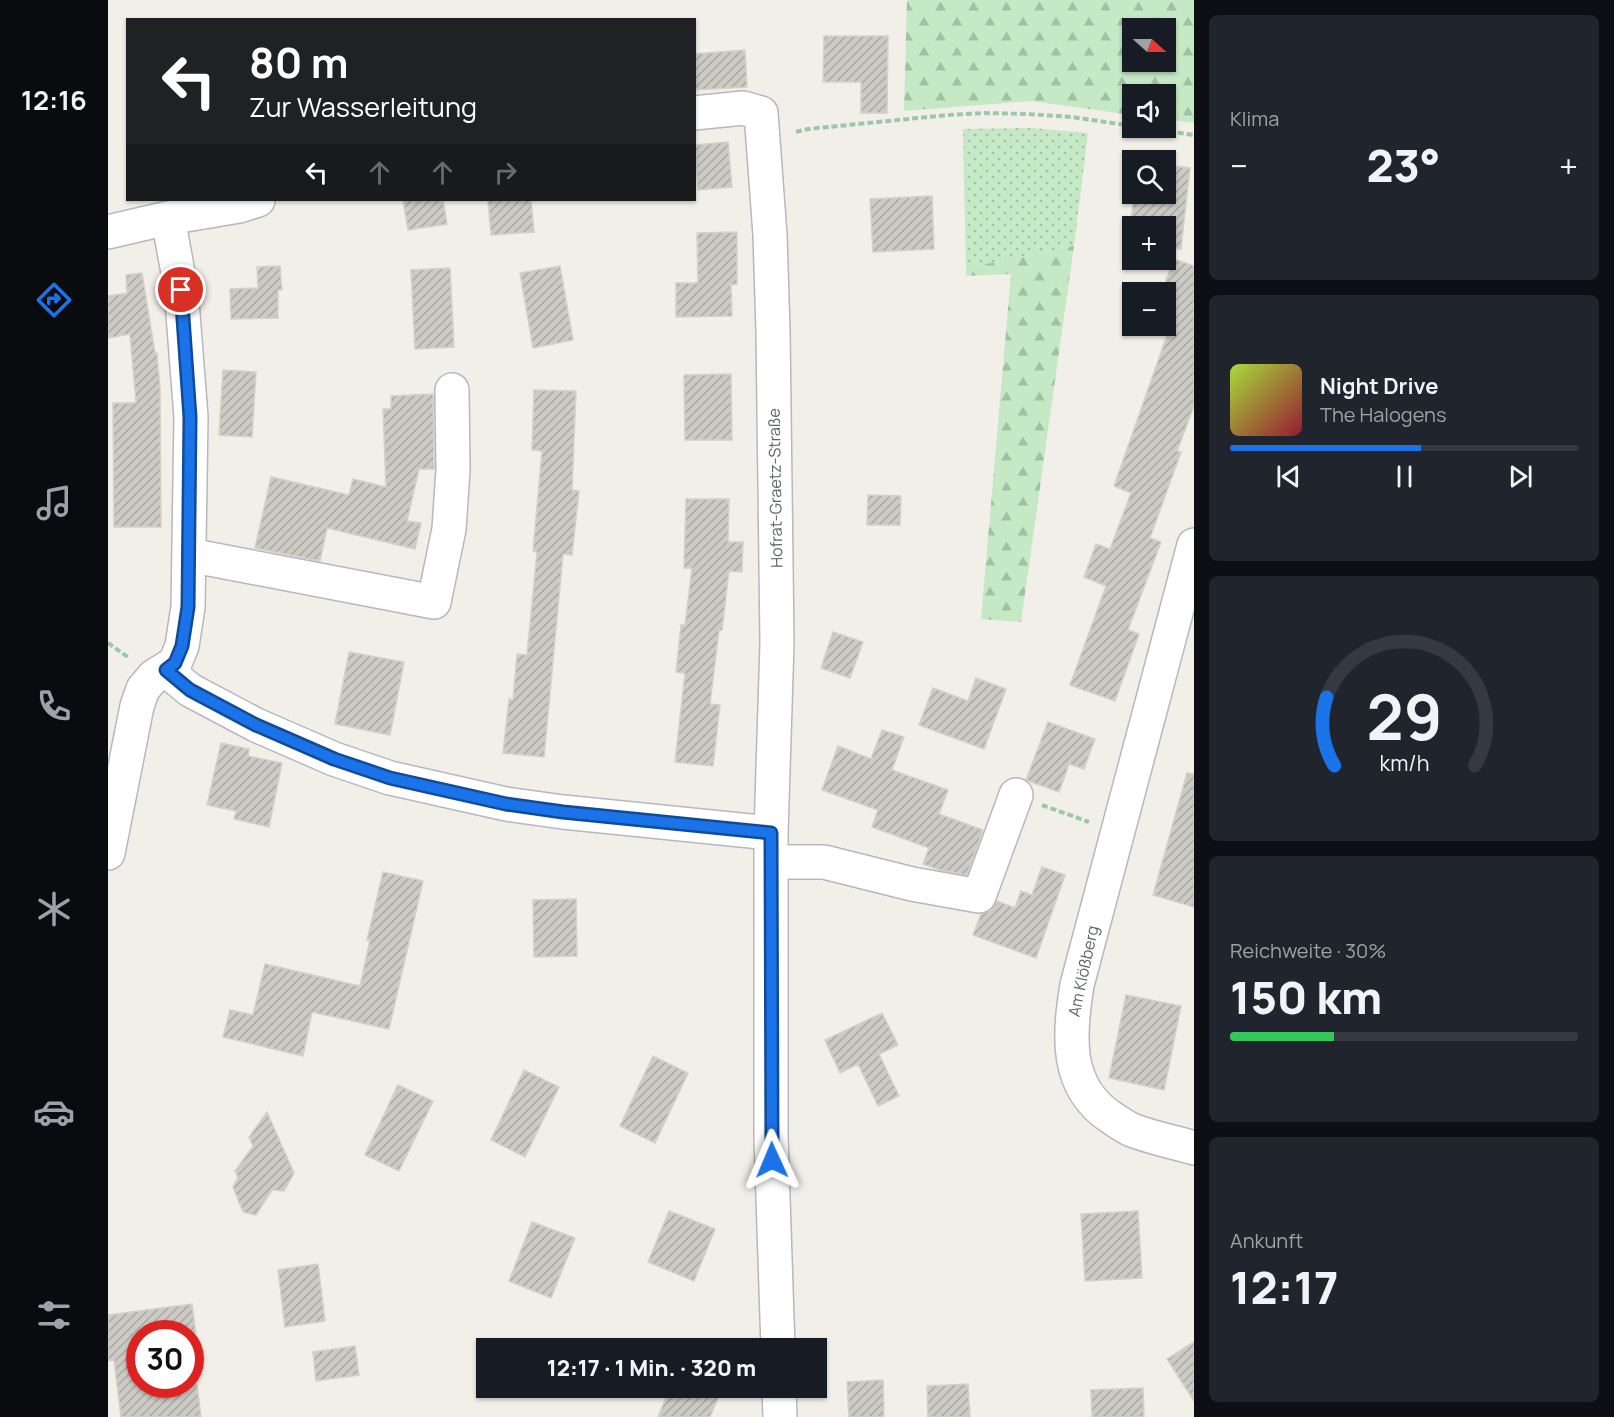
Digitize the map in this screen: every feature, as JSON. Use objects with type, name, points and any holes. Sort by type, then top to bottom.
[{"type":"street","name":"Hofrat-Graetz-Straße","points":[[696,113],[743,108],[761,114],[770,235],[777,643],[771,848],[771,1137],[778,1338]]},
{"type":"street","points":[[108,232],[255,201]]},
{"type":"street","points":[[108,852],[137,706],[143,690],[154,676],[175,663],[182,646],[188,607],[190,417],[181,290],[168,218]]},
{"type":"street","points":[[189,555],[434,602],[448,529],[453,470],[452,390]]},
{"type":"street","name":"Am Klößberg","points":[[1194,545],[1077,985],[1071,1034],[1073,1058],[1079,1080],[1087,1095],[1101,1111],[1131,1130],[1194,1148]]},
{"type":"street","points":[[166,670],[190,690],[256,725],[334,759],[390,778],[506,804],[771,848],[912,884],[979,896],[1031,801]]},
{"type":"street","points":[[779,1398],[780,1417]]},
{"type":"path","points":[[796,132],[984,113],[1072,117],[1122,124]]},
{"type":"path","points":[[1176,133],[1194,135]]},
{"type":"path","points":[[1031,801],[1117,832]]},
{"type":"green space","points":[[907,0],[1194,0],[1194,123],[1176,120],[1176,84],[1122,84],[1122,114],[1031,101],[904,111]]},
{"type":"green space","points":[[1032,128],[1088,133],[1074,246],[966,268],[963,129]]},
{"type":"green space","points":[[1074,246],[1021,622],[981,619],[1011,274],[966,276],[966,268]]},
{"type":"building","points":[[824,36],[888,36],[887,113],[861,113],[861,82],[823,82]]},
{"type":"building","points":[[745,50],[747,87],[696,90],[696,54]]},
{"type":"building","points":[[728,142],[732,187],[698,190],[696,145]]},
{"type":"building","points":[[1176,166],[1190,168],[1181,249],[1176,249],[1176,216],[1132,216],[1133,204],[1176,204]]},
{"type":"building","points":[[932,196],[934,249],[873,252],[870,199]]},
{"type":"building","points":[[403,201],[443,201],[447,224],[408,230]]},
{"type":"building","points":[[488,201],[531,201],[534,232],[491,235]]},
{"type":"building","points":[[737,232],[737,284],[731,285],[732,316],[676,317],[676,283],[698,283],[697,233]]},
{"type":"building","points":[[1176,260],[1194,266],[1194,406],[1177,451],[1181,452],[1150,538],[1161,542],[1128,630],[1139,634],[1115,701],[1070,685],[1106,586],[1084,577],[1096,544],[1110,549],[1131,493],[1114,486],[1167,336],[1176,336],[1176,282],[1166,282],[1170,270],[1176,270]]},
{"type":"building","points":[[280,266],[282,290],[278,290],[278,318],[231,319],[230,289],[258,288],[257,267]]},
{"type":"building","points":[[560,266],[573,340],[533,348],[520,273]]},
{"type":"building","points":[[450,268],[454,347],[415,349],[411,270]]},
{"type":"building","points":[[142,273],[155,353],[157,353],[160,389],[161,527],[114,527],[113,403],[136,403],[130,334],[108,338],[108,296],[127,293],[126,275]]},
{"type":"building","points":[[223,370],[256,372],[252,437],[219,435]]},
{"type":"building","points":[[731,374],[732,440],[685,440],[684,375]]},
{"type":"building","points":[[534,390],[576,391],[572,490],[579,491],[572,555],[563,554],[544,757],[503,753],[509,699],[513,700],[517,654],[527,655],[537,552],[533,551],[542,451],[532,450]]},
{"type":"building","points":[[433,394],[434,469],[419,469],[407,521],[421,523],[415,549],[327,528],[320,561],[255,548],[271,477],[349,495],[353,479],[386,487],[383,409],[391,409],[391,396]]},
{"type":"building","points":[[868,495],[901,496],[900,525],[867,525]]},
{"type":"building","points":[[686,499],[729,499],[728,542],[743,542],[742,572],[729,571],[722,630],[719,630],[710,704],[720,705],[713,766],[675,762],[685,673],[676,672],[681,625],[685,625],[692,568],[684,568]]},
{"type":"building","points":[[833,632],[863,642],[850,678],[821,668]]},
{"type":"building","points":[[349,652],[404,662],[390,735],[335,724]]},
{"type":"building","points":[[976,678],[1006,689],[984,749],[919,725],[933,688],[968,701]]},
{"type":"building","points":[[1048,722],[1095,739],[1084,769],[1069,764],[1059,792],[1026,780]]},
{"type":"building","points":[[882,730],[904,737],[892,770],[948,790],[939,814],[983,830],[967,875],[923,864],[929,848],[872,827],[878,810],[822,790],[838,746],[871,759]]},
{"type":"building","points":[[221,743],[249,749],[248,756],[282,763],[269,827],[234,819],[236,811],[207,805]]},
{"type":"building","points":[[1187,773],[1194,774],[1194,907],[1153,895]]},
{"type":"building","points":[[1042,867],[1065,875],[1036,958],[973,935],[981,914],[991,910],[997,901],[1015,908],[1021,891],[1032,895]]},
{"type":"building","points":[[383,872],[423,881],[389,1029],[312,1012],[303,1056],[223,1037],[230,1010],[253,1015],[265,964],[360,986],[370,940],[367,940]]},
{"type":"building","points":[[576,899],[577,956],[534,957],[533,900]]},
{"type":"building","points":[[1126,995],[1181,1006],[1164,1090],[1109,1078]]},
{"type":"building","points":[[882,1013],[898,1045],[879,1054],[899,1096],[878,1106],[858,1064],[840,1073],[825,1040]]},
{"type":"building","points":[[653,1056],[688,1073],[655,1143],[620,1126]]},
{"type":"building","points":[[524,1070],[559,1087],[525,1157],[491,1140]]},
{"type":"building","points":[[398,1085],[433,1101],[399,1171],[365,1155]]},
{"type":"building","points":[[267,1112],[294,1173],[284,1191],[272,1190],[256,1215],[243,1212],[233,1187],[238,1177],[235,1171],[253,1146],[249,1137]]},
{"type":"building","points":[[669,1211],[715,1229],[694,1281],[648,1262]]},
{"type":"building","points":[[1138,1211],[1142,1278],[1085,1281],[1081,1214]]},
{"type":"building","points":[[532,1222],[575,1238],[551,1298],[509,1281]]},
{"type":"building","points":[[318,1264],[325,1321],[285,1327],[278,1270]]},
{"type":"building","points":[[192,1304],[194,1320],[126,1320],[126,1398],[199,1398],[201,1417],[121,1417],[114,1360],[108,1361],[108,1315]]},
{"type":"building","points":[[1194,1342],[1194,1401],[1167,1359]]},
{"type":"building","points":[[355,1346],[359,1375],[316,1381],[313,1352]]},
{"type":"building","points":[[883,1380],[884,1417],[849,1417],[847,1382]]},
{"type":"building","points":[[968,1384],[970,1417],[928,1417],[927,1386]]},
{"type":"building","points":[[1143,1388],[1144,1417],[1092,1417],[1091,1390]]},
{"type":"building","points":[[666,1398],[718,1398],[710,1417],[658,1417]]},
{"type":"route","points":[[181,290],[190,417],[188,607],[182,646],[175,663],[166,670],[190,690],[256,725],[334,759],[390,778],[506,804],[771,833],[772,1160]]}]
